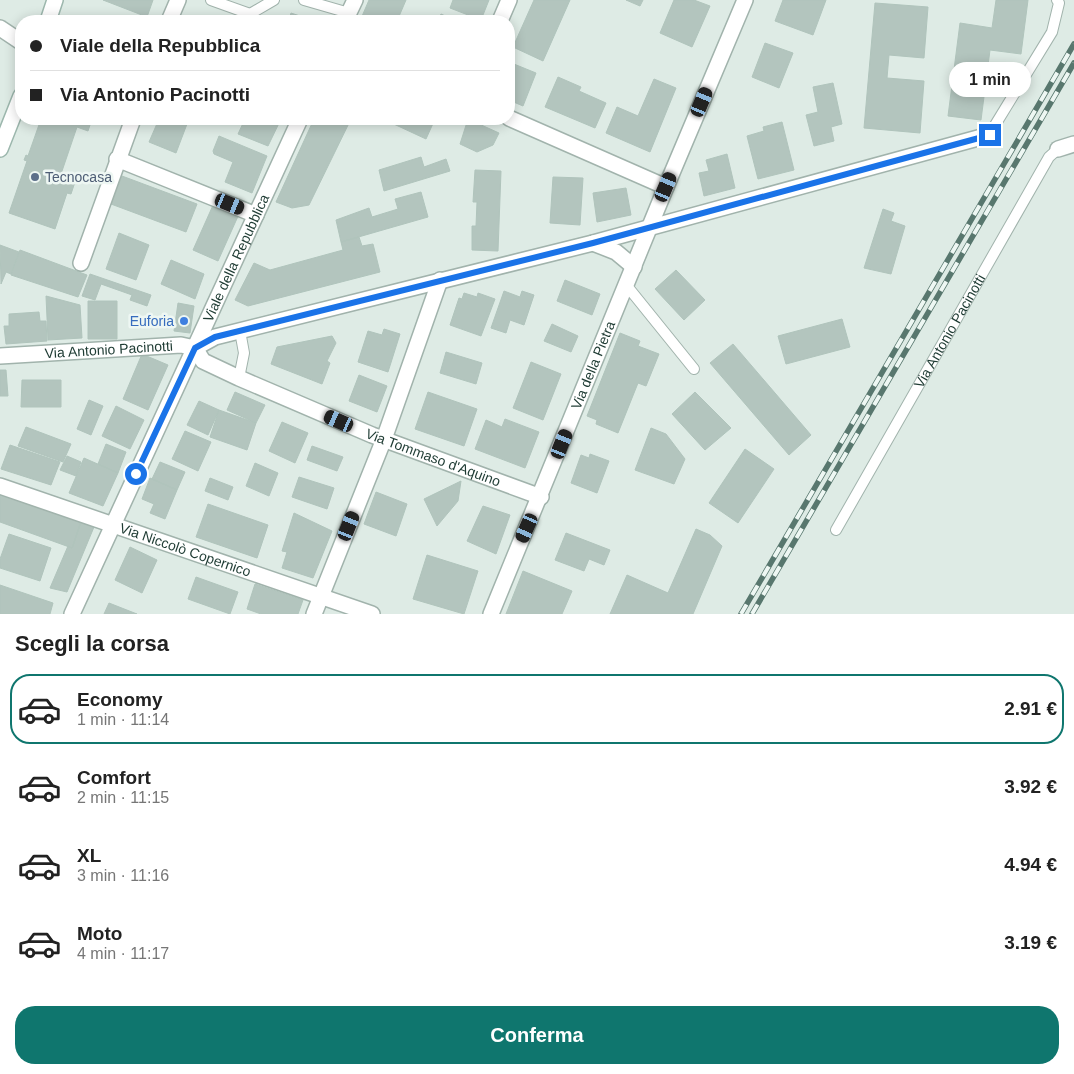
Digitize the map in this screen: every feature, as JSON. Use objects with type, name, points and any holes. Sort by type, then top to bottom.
[{"type":"street","points":[[50,15],[55,0]]},
{"type":"street","points":[[172,15],[178,0]]},
{"type":"street","points":[[503,15],[509,0]]},
{"type":"street","name":"Via della Pietra","points":[[491,614],[506,574],[541,497],[666,187],[746,0]]},
{"type":"street","points":[[0,28],[15,38]]},
{"type":"street","points":[[0,149],[15,111]]},
{"type":"street","points":[[515,121],[666,187]]},
{"type":"street","points":[[81,263],[131,125]]},
{"type":"street","name":"Viale della Repubblica","points":[[72,614],[297,125]]},
{"type":"street","points":[[195,348],[215,337],[593,243],[990,135]]},
{"type":"street","name":"Via Antonio Pacinotti","points":[[1058,149],[1074,144]]},
{"type":"street","points":[[117,159],[256,215]]},
{"type":"street","points":[[593,243],[616,252],[634,267]]},
{"type":"street","points":[[314,614],[384,439],[440,280]]},
{"type":"street","name":"Via Antonio Pacinotti","points":[[0,356],[181,344],[195,348]]},
{"type":"street","name":"Via Tommaso d'Aquino","points":[[195,348],[203,361],[239,378],[384,439],[541,497]]},
{"type":"street","name":"Via Niccolò Copernico","points":[[0,486],[372,614]]},
{"type":"lane","points":[[211,0],[250,14],[274,0]]},
{"type":"lane","points":[[304,0],[350,11]]},
{"type":"lane","points":[[990,135],[1052,32],[1059,3],[1056,0]]},
{"type":"lane","name":"Via Antonio Pacinotti","points":[[836,530],[1049,156],[1058,149]]},
{"type":"lane","points":[[627,286],[694,369]]},
{"type":"lane","points":[[239,378],[244,353],[240,331]]},
{"type":"building","points":[[103,0],[153,0],[148,15],[142,15]]},
{"type":"building","points":[[369,0],[406,0],[400,15],[363,15]]},
{"type":"building","points":[[453,0],[489,0],[483,15],[468,15],[450,8]]},
{"type":"building","points":[[534,0],[570,0],[543,61],[515,48],[515,43]]},
{"type":"building","points":[[626,0],[643,0],[640,6]]},
{"type":"building","points":[[674,0],[694,0],[710,6],[692,47],[660,33]]},
{"type":"building","points":[[783,0],[826,0],[813,35],[775,21]]},
{"type":"building","points":[[996,0],[1028,0],[1021,54],[990,50],[981,120],[948,116],[960,23],[992,28]]},
{"type":"building","points":[[875,3],[928,7],[924,58],[889,55],[887,78],[924,81],[920,133],[864,128]]},
{"type":"building","points":[[765,43],[793,53],[779,88],[752,77]]},
{"type":"building","points":[[515,64],[536,73],[523,106],[515,103]]},
{"type":"building","points":[[558,77],[581,87],[579,91],[606,103],[595,128],[545,107]]},
{"type":"building","points":[[654,79],[676,88],[650,152],[606,133],[617,107],[638,116]]},
{"type":"building","points":[[833,83],[842,124],[831,127],[834,141],[814,146],[806,115],[818,112],[813,87]]},
{"type":"building","points":[[782,122],[794,170],[758,179],[747,136],[764,131],[763,127]]},
{"type":"building","points":[[39,125],[90,125],[88,131],[77,127],[61,174],[76,179],[71,194],[67,193],[55,229],[9,213],[27,161],[24,160],[26,155],[28,156]]},
{"type":"building","points":[[156,125],[187,125],[176,153],[149,142]]},
{"type":"building","points":[[242,125],[278,125],[268,146],[238,134]]},
{"type":"building","points":[[311,125],[348,125],[309,205],[292,208],[276,202]]},
{"type":"building","points":[[396,125],[432,125],[426,139]]},
{"type":"building","points":[[466,125],[481,125],[499,133],[493,145],[477,152],[460,144]]},
{"type":"building","points":[[219,136],[267,156],[252,193],[225,182],[233,162],[214,154],[213,151]]},
{"type":"building","points":[[727,154],[735,188],[704,196],[699,173],[709,171],[706,160]]},
{"type":"building","points":[[421,157],[424,167],[446,159],[450,171],[384,191],[379,170]]},
{"type":"building","points":[[475,170],[501,171],[498,251],[472,250],[472,226],[476,226],[477,202],[473,202]]},
{"type":"building","points":[[122,176],[197,204],[186,232],[111,204]]},
{"type":"building","points":[[553,177],[583,178],[580,225],[550,223]]},
{"type":"building","points":[[626,188],[631,215],[597,222],[593,193]]},
{"type":"building","points":[[421,192],[428,217],[341,242],[336,220],[369,208],[372,217],[398,209],[395,199]]},
{"type":"building","points":[[214,203],[239,214],[218,261],[193,250]]},
{"type":"building","points":[[883,209],[894,213],[891,221],[905,226],[891,274],[864,268]]},
{"type":"building","points":[[119,233],[149,245],[136,280],[106,269]]},
{"type":"building","points":[[359,237],[362,246],[373,244],[380,272],[248,306],[235,300],[254,263],[270,270],[343,250],[341,242]]},
{"type":"building","points":[[0,245],[19,252],[11,274],[6,272],[1,284]]},
{"type":"building","points":[[20,250],[87,275],[78,297],[11,275]]},
{"type":"building","points":[[171,260],[204,274],[195,299],[161,284]]},
{"type":"building","points":[[676,270],[705,300],[684,320],[655,289]]},
{"type":"building","points":[[90,274],[151,295],[147,306],[130,300],[132,295],[101,284],[95,300],[82,296]]},
{"type":"building","points":[[565,280],[600,294],[592,315],[557,301]]},
{"type":"building","points":[[504,291],[520,297],[522,291],[534,295],[524,325],[510,320],[506,333],[491,328]]},
{"type":"building","points":[[464,293],[477,297],[478,293],[495,299],[481,336],[450,325],[459,298],[462,299]]},
{"type":"building","points":[[46,296],[80,305],[82,338],[48,340]]},
{"type":"building","points":[[88,301],[117,301],[117,339],[88,339]]},
{"type":"building","points":[[178,303],[194,306],[190,333],[174,331]]},
{"type":"building","points":[[39,312],[40,321],[46,321],[47,341],[6,344],[4,326],[9,326],[9,314]]},
{"type":"building","points":[[842,319],[850,347],[786,364],[778,336]]},
{"type":"building","points":[[552,324],[578,336],[571,352],[544,341]]},
{"type":"building","points":[[384,329],[400,334],[388,372],[358,362],[368,331],[382,335]]},
{"type":"building","points":[[620,333],[640,341],[638,346],[659,354],[646,386],[638,383],[618,433],[596,424],[597,420],[587,416]]},
{"type":"building","points":[[332,336],[336,343],[327,361],[330,363],[322,384],[271,364],[277,347]]},
{"type":"building","points":[[733,344],[811,435],[789,455],[710,363]]},
{"type":"building","points":[[446,352],[482,363],[476,384],[440,373]]},
{"type":"building","points":[[142,354],[168,365],[148,410],[123,399]]},
{"type":"building","points":[[531,362],[561,374],[543,420],[513,408]]},
{"type":"building","points":[[0,370],[6,370],[8,396],[0,396]]},
{"type":"building","points":[[359,375],[387,386],[377,412],[349,401]]},
{"type":"building","points":[[22,380],[61,380],[61,407],[21,407]]},
{"type":"building","points":[[235,392],[265,405],[256,423],[227,410]]},
{"type":"building","points":[[428,392],[477,409],[464,446],[415,429]]},
{"type":"building","points":[[695,392],[731,428],[705,450],[672,414]]},
{"type":"building","points":[[89,400],[103,406],[91,435],[77,429]]},
{"type":"building","points":[[199,401],[219,410],[208,435],[187,425]]},
{"type":"building","points":[[116,406],[144,420],[130,449],[102,436]]},
{"type":"building","points":[[219,410],[256,423],[247,450],[210,437]]},
{"type":"building","points":[[505,419],[539,432],[525,468],[475,449],[486,420],[502,427]]},
{"type":"building","points":[[282,422],[308,433],[295,463],[269,451]]},
{"type":"building","points":[[26,427],[71,444],[63,462],[18,446]]},
{"type":"building","points":[[651,428],[666,434],[685,459],[674,484],[635,470]]},
{"type":"building","points":[[185,431],[211,442],[198,471],[172,459]]},
{"type":"building","points":[[106,444],[126,452],[118,473],[98,464]]},
{"type":"building","points":[[10,445],[60,462],[51,485],[1,469]]},
{"type":"building","points":[[312,446],[343,457],[337,471],[307,460]]},
{"type":"building","points":[[745,449],[774,469],[738,523],[709,503]]},
{"type":"building","points":[[590,454],[609,461],[597,493],[571,483],[581,455],[589,458]]},
{"type":"building","points":[[67,456],[81,462],[76,476],[60,470]]},
{"type":"building","points":[[84,458],[118,473],[103,506],[69,493]]},
{"type":"building","points":[[160,462],[185,472],[177,490],[152,479]]},
{"type":"building","points":[[255,463],[278,473],[269,496],[246,486]]},
{"type":"building","points":[[299,477],[334,488],[327,509],[292,497]]},
{"type":"building","points":[[150,478],[177,490],[165,519],[150,513],[154,504],[142,499]]},
{"type":"building","points":[[210,478],[233,487],[228,500],[205,491]]},
{"type":"building","points":[[461,481],[458,501],[437,526],[424,499]]},
{"type":"building","points":[[376,492],[407,504],[396,536],[364,524]]},
{"type":"building","points":[[0,493],[81,522],[72,548],[0,522]]},
{"type":"building","points":[[208,504],[268,525],[257,558],[196,537]]},
{"type":"building","points":[[483,506],[510,515],[496,554],[467,541]]},
{"type":"building","points":[[294,513],[332,531],[313,578],[282,568],[287,552],[282,551]]},
{"type":"building","points":[[81,522],[94,527],[67,592],[50,588],[68,546],[72,548]]},
{"type":"building","points":[[696,529],[710,535],[722,546],[693,614],[610,614],[627,575],[668,593]]},
{"type":"building","points":[[566,533],[610,550],[604,565],[589,559],[584,571],[555,560]]},
{"type":"building","points":[[9,534],[51,548],[40,581],[0,568],[0,559]]},
{"type":"building","points":[[130,547],[157,560],[142,593],[115,580]]},
{"type":"building","points":[[427,555],[478,571],[464,614],[413,599]]},
{"type":"building","points":[[523,571],[572,591],[562,614],[506,614]]},
{"type":"building","points":[[196,577],[238,592],[230,614],[188,599]]},
{"type":"building","points":[[255,584],[303,600],[298,614],[261,614],[247,609]]},
{"type":"building","points":[[0,585],[53,603],[50,614],[0,614]]},
{"type":"building","points":[[109,603],[137,614],[104,614]]},
{"type":"railway","points":[[741,614],[1074,44]]},
{"type":"railway","points":[[752,614],[1074,63]]},
{"type":"place","name":"Tecnocasa","points":[[35,177]]},
{"type":"place","name":"Euforia","points":[[184,321]]},
{"type":"route","points":[[136,474],[195,348],[215,337],[593,243],[990,135]]}]
